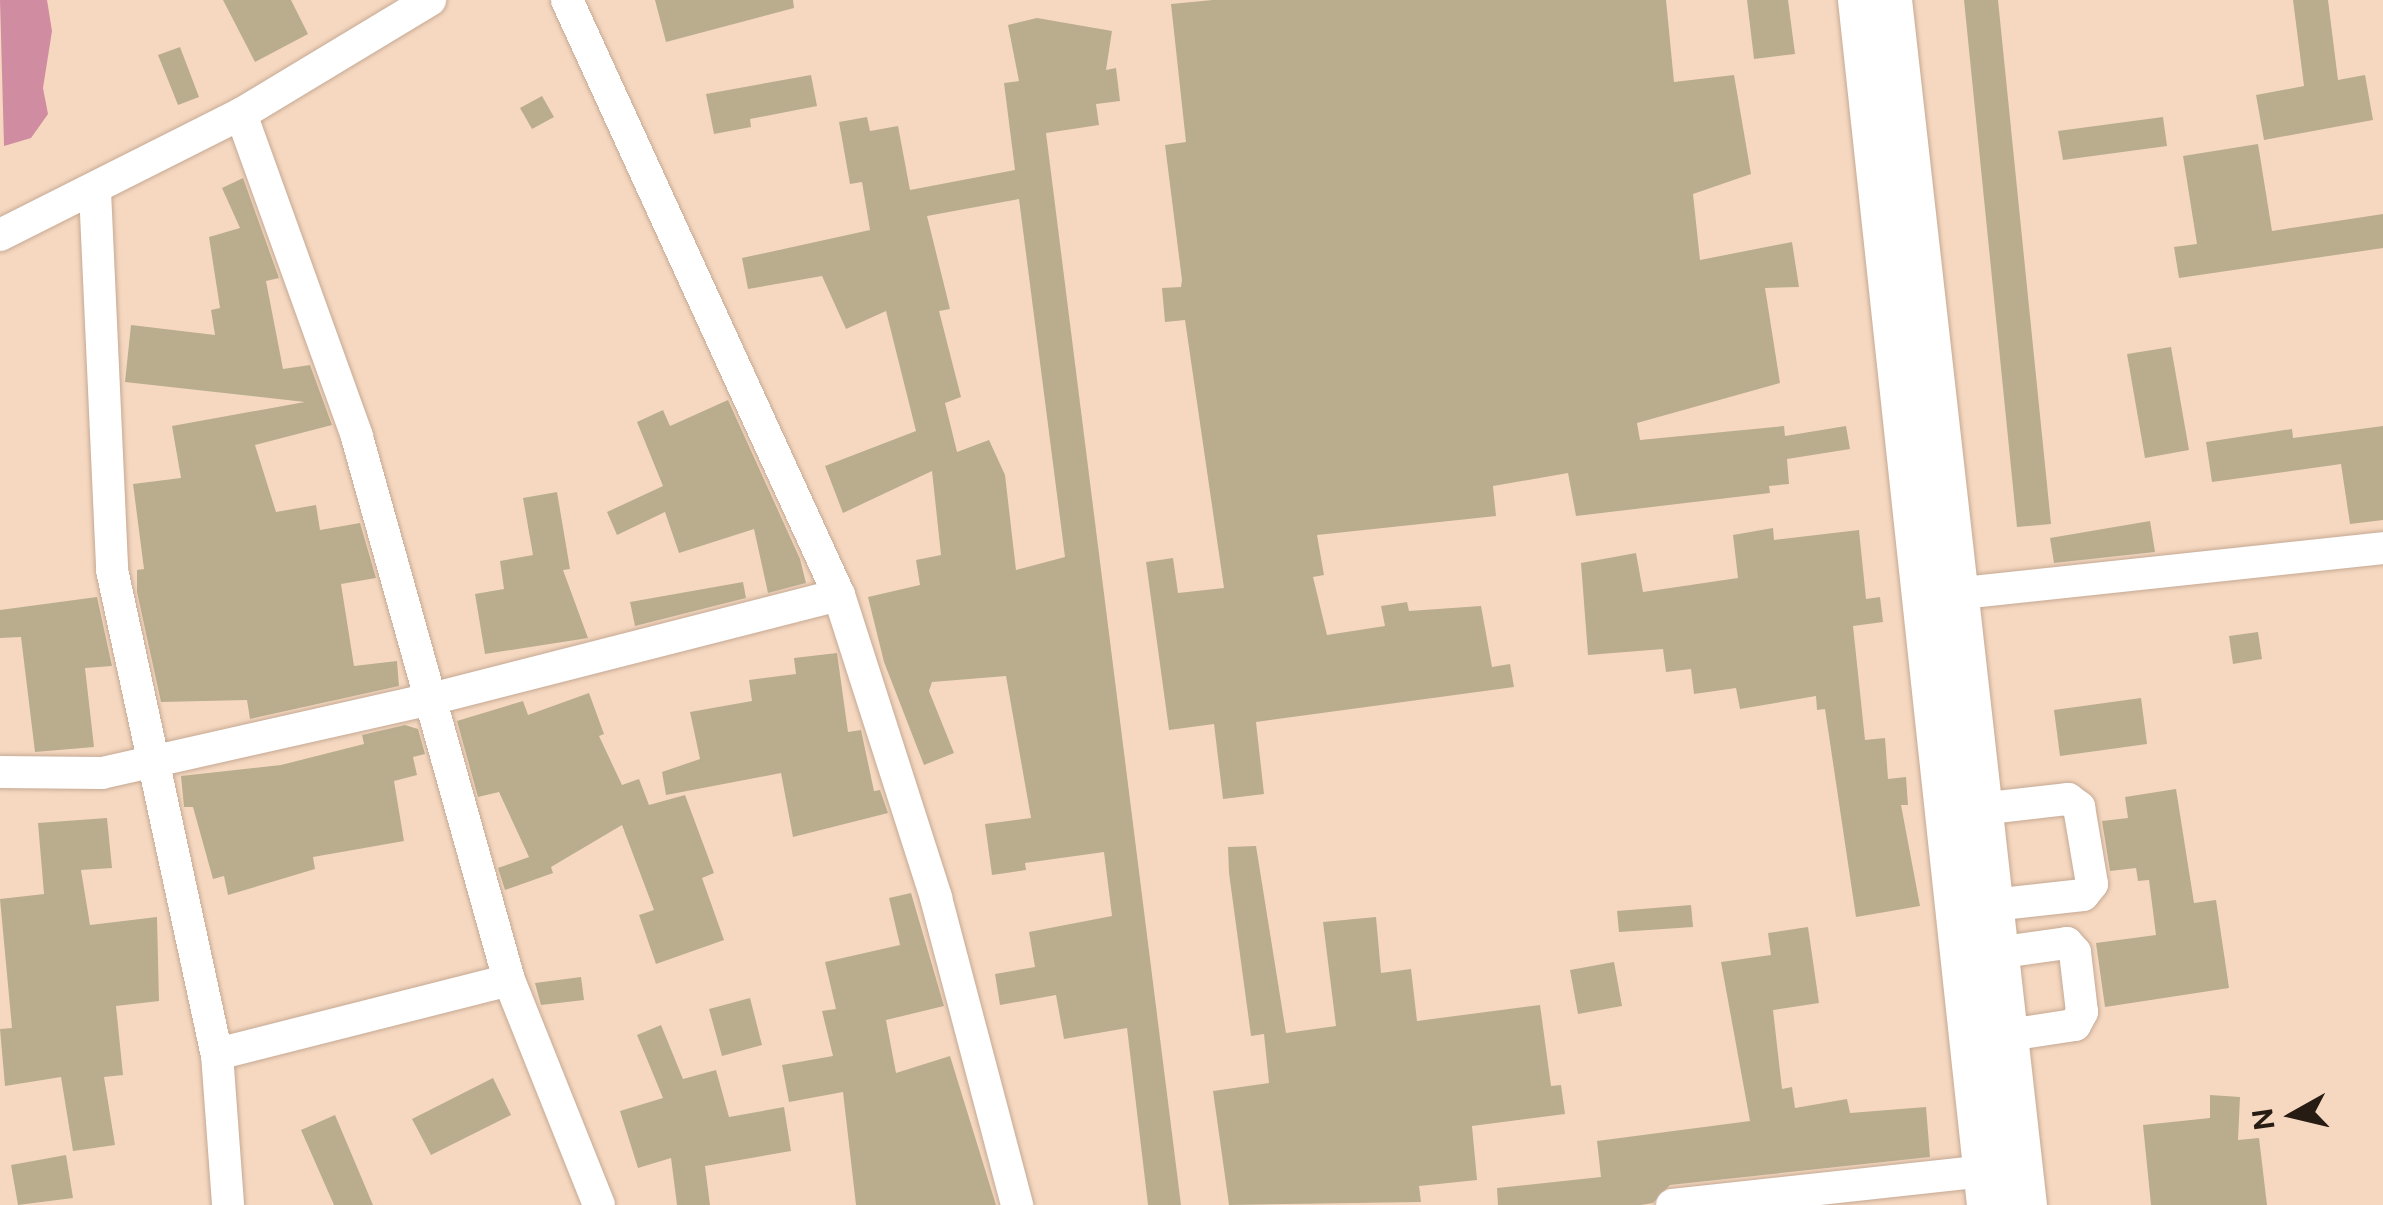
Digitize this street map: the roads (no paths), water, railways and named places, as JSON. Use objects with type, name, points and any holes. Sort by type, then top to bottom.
[{"type":"main road","points":[[1859,0],[1939,595],[1989,1038],[2026,1205]]},
{"type":"main road","points":[[1891,0],[1939,595],[1980,809],[1996,953],[1989,1038],[1986,1188]]},
{"type":"street","points":[[0,234],[95,191],[242,114],[430,0]]},
{"type":"street","points":[[567,0],[838,594],[936,898],[1017,1205]]},
{"type":"street","points":[[242,114],[357,437],[427,700],[509,980],[599,1205]]},
{"type":"street","points":[[95,191],[112,570],[217,1054],[228,1205]]},
{"type":"street","points":[[1939,595],[2383,548]]},
{"type":"street","points":[[0,772],[102,772],[427,700],[838,594]]},
{"type":"street","points":[[1980,809],[2068,799],[2079,807],[2092,884],[2082,895],[1992,905]]},
{"type":"street","points":[[1989,1038],[2075,1025],[2082,1012],[2074,952],[2067,944],[1996,953]]},
{"type":"street","points":[[217,1054],[509,980]]},
{"type":"street","points":[[1672,1205],[1986,1188]]}]
